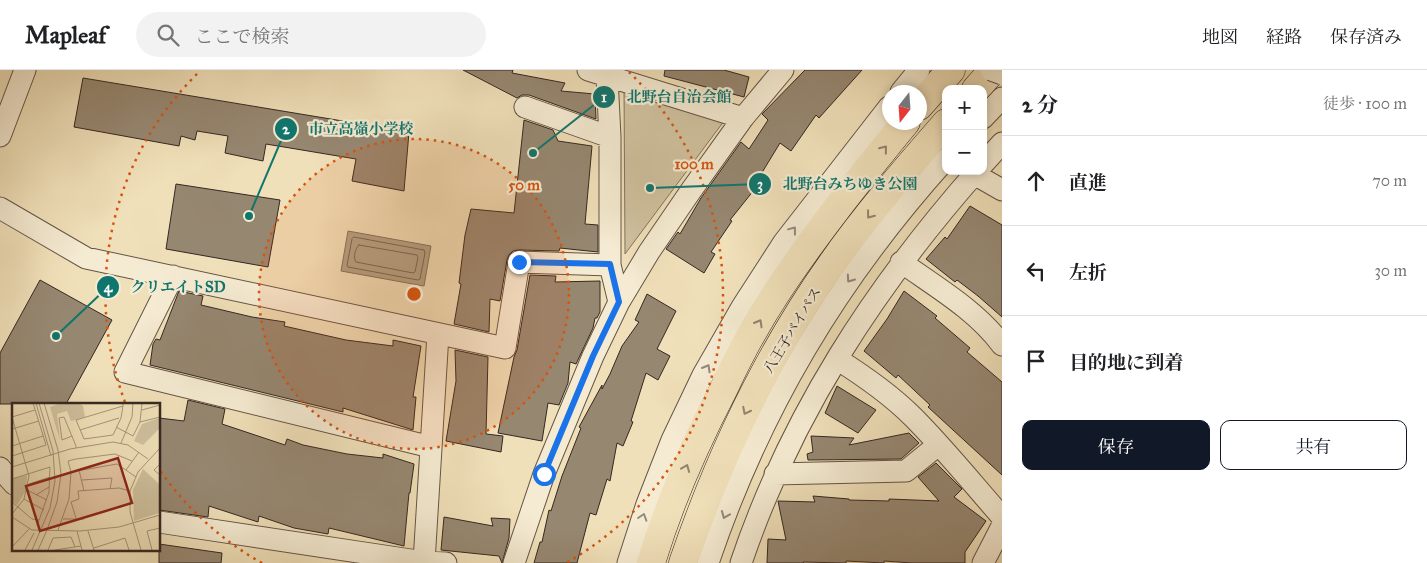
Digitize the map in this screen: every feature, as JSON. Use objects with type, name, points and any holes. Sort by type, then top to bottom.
[{"type":"highway","points":[[927,98],[951,70]]},
{"type":"highway","points":[[979,85],[992,70]]},
{"type":"highway","name":"八王子バイパス","points":[[683,563],[699,517],[741,421],[767,368],[831,265],[942,128]]},
{"type":"highway","points":[[651,563],[670,507],[691,457],[741,353],[774,297],[807,248],[848,193],[899,130]]},
{"type":"street","points":[[0,136],[25,70]]},
{"type":"street","points":[[514,563],[544,474],[593,356],[619,302],[649,252],[743,118],[783,70]]},
{"type":"street","points":[[907,85],[919,70]]},
{"type":"street","points":[[992,70],[1002,74]]},
{"type":"street","points":[[619,302],[610,264],[610,137],[598,74],[743,118]]},
{"type":"street","points":[[987,114],[1002,98]]},
{"type":"street","points":[[524,107],[610,137]]},
{"type":"street","points":[[628,563],[647,504],[672,440],[703,375],[742,307],[784,242],[882,117]]},
{"type":"street","points":[[987,160],[1002,143]]},
{"type":"street","points":[[708,563],[740,477],[787,379],[820,323],[850,278],[894,220],[942,164]]},
{"type":"street","points":[[741,563],[775,474],[796,430],[836,359],[863,315],[901,262],[974,175]]},
{"type":"street","points":[[984,175],[1002,190]]},
{"type":"street","points":[[0,208],[86,258],[505,348],[519,262],[610,264]]},
{"type":"street","points":[[901,262],[956,301],[992,332],[1002,345]]},
{"type":"street","points":[[173,276],[125,372],[431,447]]},
{"type":"street","points":[[424,562],[438,334]]},
{"type":"street","points":[[836,359],[863,375],[913,416],[1002,517]]},
{"type":"street","points":[[775,474],[906,471],[938,445]]},
{"type":"street","points":[[0,468],[12,482]]},
{"type":"street","points":[[160,522],[424,562],[446,563]]},
{"type":"street","points":[[983,563],[1002,526]]},
{"type":"shaded area","points":[[624,86],[724,121],[625,254]]},
{"type":"water","points":[[348,231],[431,246],[424,286],[341,271]]},
{"type":"building","points":[[463,70],[513,70],[512,73],[565,83],[561,91],[595,94],[596,119],[529,95],[522,95],[517,98]]},
{"type":"building","points":[[665,70],[724,70],[749,77],[744,97],[664,76]]},
{"type":"building","points":[[805,70],[862,70],[819,118],[816,115],[791,151],[780,143],[752,189],[754,190],[730,220],[732,221],[711,252],[715,254],[704,273],[666,249],[678,232],[680,234],[701,198],[741,142],[749,149],[768,120],[762,114]]},
{"type":"building","points":[[83,78],[409,132],[404,191],[352,181],[356,159],[266,144],[263,161],[225,153],[228,136],[197,131],[195,140],[181,136],[179,146],[74,127]]},
{"type":"building","points":[[524,120],[553,130],[558,141],[592,146],[585,224],[598,225],[598,252],[560,248],[559,251],[513,251],[507,260],[500,301],[490,299],[489,332],[454,324],[461,284],[459,283],[465,235],[471,209],[514,213]]},
{"type":"building","points":[[176,184],[280,200],[268,267],[166,249]]},
{"type":"building","points":[[970,206],[1002,225],[1002,317],[978,296],[957,280],[955,282],[926,259],[945,237],[947,239]]},
{"type":"building","points":[[530,275],[556,276],[555,282],[600,281],[600,312],[597,318],[595,318],[593,328],[576,364],[570,362],[568,383],[559,405],[548,403],[542,441],[498,433],[517,350]]},
{"type":"building","points":[[40,280],[112,320],[67,403],[0,404],[0,353]]},
{"type":"building","points":[[179,291],[203,296],[201,305],[252,317],[285,322],[284,326],[346,340],[393,346],[393,340],[421,346],[413,397],[416,397],[413,430],[343,408],[343,412],[150,365],[153,344],[156,339],[160,340]]},
{"type":"building","points":[[904,291],[937,316],[935,318],[970,348],[967,352],[1002,382],[1002,475],[928,407],[930,405],[898,375],[896,378],[864,351]]},
{"type":"building","points":[[647,294],[676,311],[657,349],[670,356],[658,380],[646,373],[631,421],[633,422],[623,446],[617,443],[610,481],[607,479],[596,515],[590,513],[577,563],[534,563],[540,542],[542,542],[549,510],[551,511],[562,476],[581,428],[579,427],[610,374],[622,346],[639,322],[635,320]]},
{"type":"building","points":[[455,350],[488,357],[486,434],[503,436],[501,452],[446,441],[456,381]]},
{"type":"building","points":[[837,386],[876,410],[858,433],[825,413]]},
{"type":"building","points":[[188,400],[225,409],[222,424],[285,445],[287,439],[303,445],[347,454],[383,458],[383,454],[414,464],[404,546],[329,528],[328,534],[294,528],[259,516],[258,522],[209,506],[208,517],[160,510],[160,418],[184,421]]},
{"type":"building","points":[[909,433],[919,443],[901,459],[808,460],[807,454],[813,452],[811,436],[854,438],[849,445]]},
{"type":"building","points":[[936,463],[962,489],[954,497],[986,521],[965,552],[965,563],[846,561],[846,563],[767,563],[768,539],[786,540],[778,501],[815,502],[813,496],[849,500],[939,501],[918,477]]},
{"type":"building","points":[[444,517],[493,526],[491,518],[510,519],[509,538],[502,563],[499,556],[441,550]]},
{"type":"building","points":[[160,544],[222,553],[221,563],[159,563]]},
{"type":"place","name":"北野台自治会館","points":[[533,153]]},
{"type":"place","name":"北野台みちゆき公園","points":[[650,188]]},
{"type":"place","name":"市立高嶺小学校","points":[[249,216]]},
{"type":"place","name":"クリエイトSD","points":[[56,336]]},
{"type":"route","points":[[519,262],[610,264],[619,302],[593,356],[544,474]]}]
